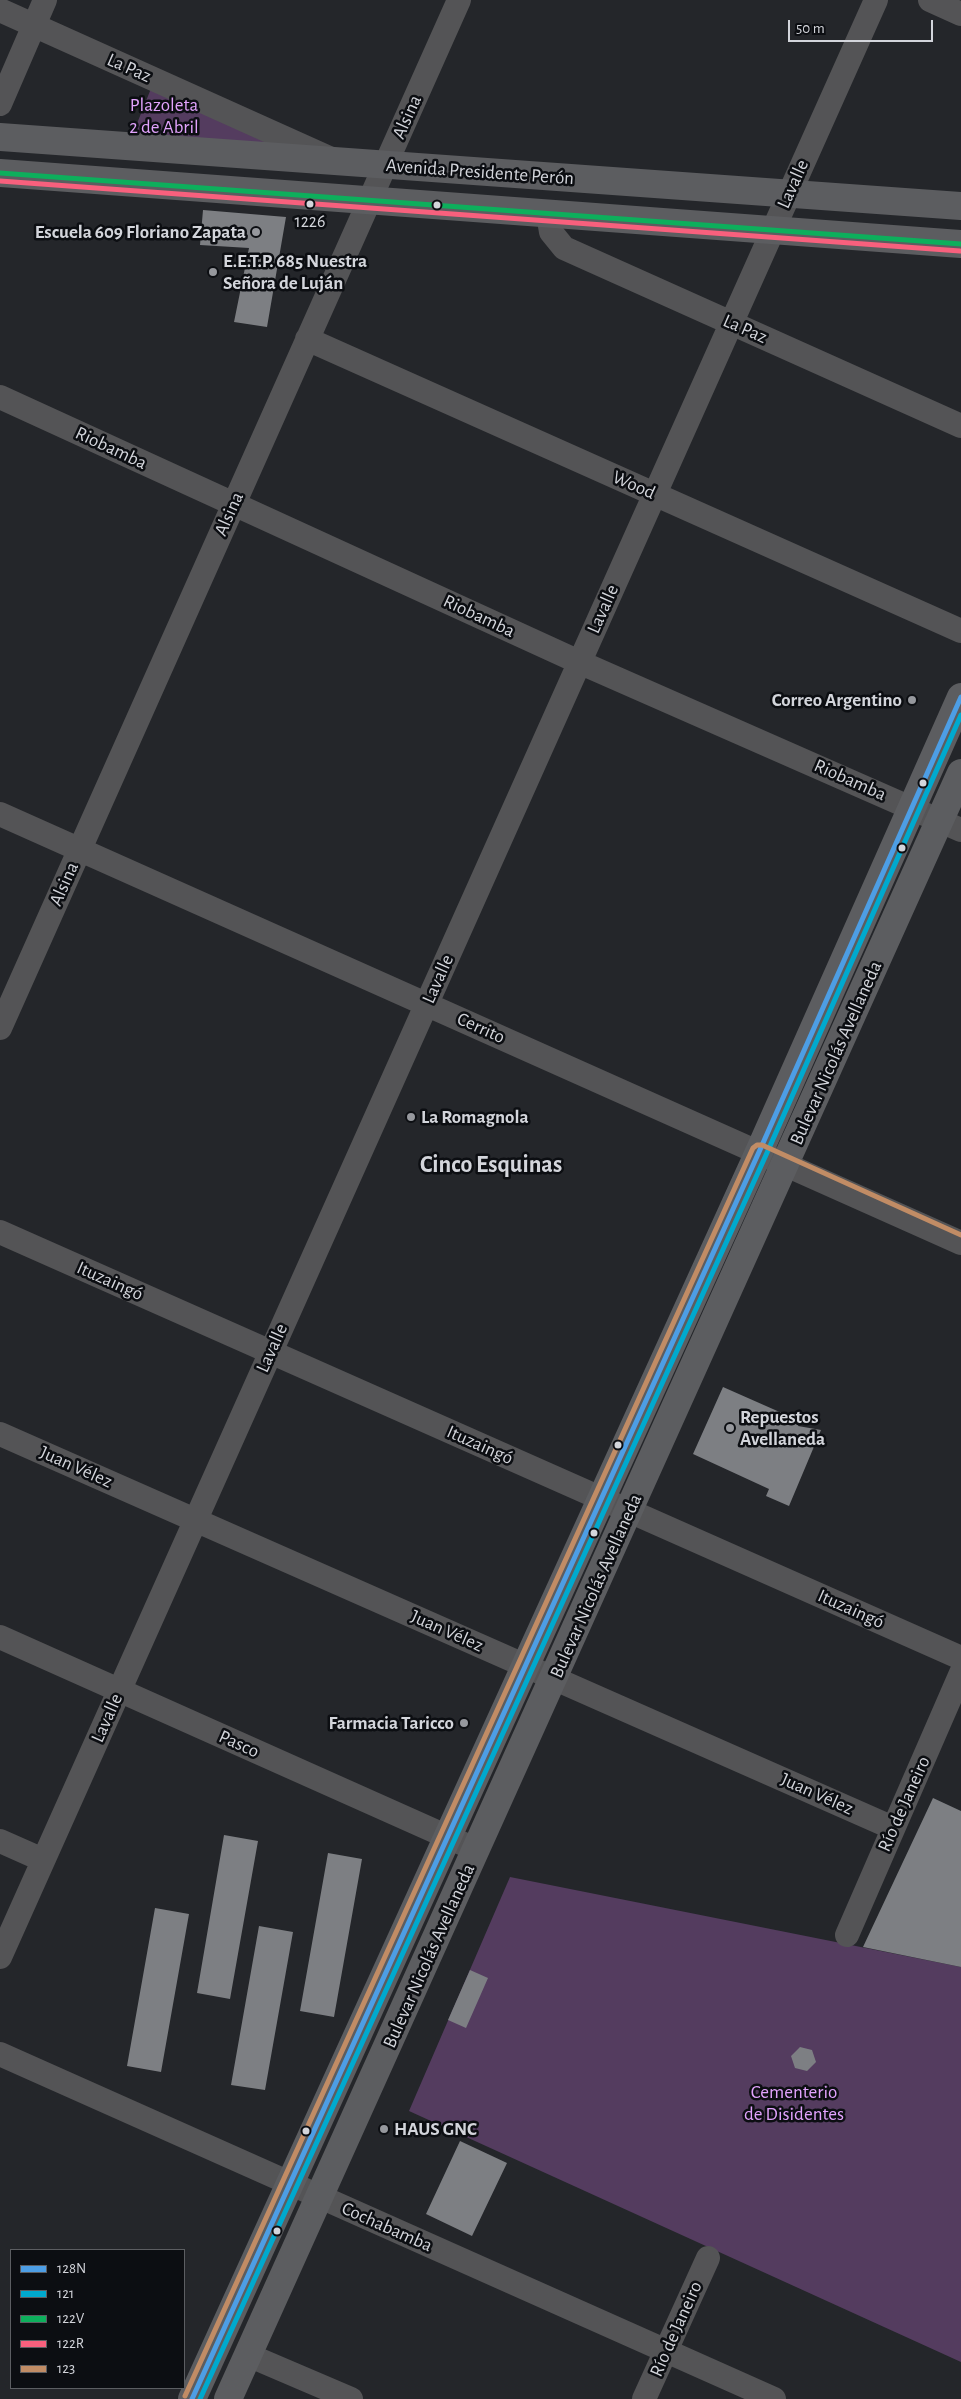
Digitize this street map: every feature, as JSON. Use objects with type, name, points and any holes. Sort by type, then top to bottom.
[{"type":"main road","name":"Avenida Presidente Perón","points":[[0,137],[961,206]]},
{"type":"main road","name":"Avenida Presidente Perón","points":[[0,172],[961,244]]},
{"type":"main road","name":"Bulevar Nicolás Avellaneda","points":[[192,2399],[524,1665],[759,1152],[961,697]]},
{"type":"main road","name":"Bulevar Nicolás Avellaneda","points":[[228,2399],[786,1164],[950,825],[961,773]]},
{"type":"street","points":[[0,104],[45,0]]},
{"type":"street","name":"Alsina","points":[[0,1028],[459,0]]},
{"type":"street","name":"Lavalle","points":[[0,1957],[876,0]]},
{"type":"street","points":[[930,0],[961,14]]},
{"type":"street","name":"La Paz","points":[[0,10],[340,162]]},
{"type":"street","name":"La Paz","points":[[548,214],[551,232],[564,248],[961,426]]},
{"type":"street","name":"Wood","points":[[308,339],[961,631]]},
{"type":"street","name":"Riobamba","points":[[0,397],[579,662],[950,825]]},
{"type":"street","name":"Cerrito","points":[[0,814],[961,1243]]},
{"type":"street","name":"Ituzaingó","points":[[0,1232],[961,1658]]},
{"type":"street","name":"Juan Vélez","points":[[0,1434],[893,1828]]},
{"type":"street","name":"Pasco","points":[[0,1638],[477,1850]]},
{"type":"street","name":"Río de Janeiro","points":[[847,1935],[961,1673]]},
{"type":"street","points":[[0,1842],[43,1860]]},
{"type":"street","name":"Cochabamba","points":[[0,2054],[774,2399]]},
{"type":"street","name":"Río de Janeiro","points":[[644,2399],[708,2258]]},
{"type":"street","points":[[248,2355],[351,2399]]},
{"type":"green space","name":"Plazoleta 2 de Abril","points":[[152,86],[284,146],[132,136]]},
{"type":"green space","name":"Cementerio de Disidentes","points":[[510,1877],[961,1967],[961,2362],[409,2111]]},
{"type":"building","points":[[203,210],[286,217],[267,327],[234,322],[249,248],[200,245]]},
{"type":"building","points":[[723,1387],[800,1421],[798,1426],[821,1430],[789,1506],[766,1496],[769,1489],[693,1454]]},
{"type":"building","points":[[933,1798],[961,1811],[961,1967],[863,1947]]},
{"type":"building","points":[[224,1835],[258,1841],[230,1999],[197,1993]]},
{"type":"building","points":[[328,1853],[362,1859],[334,2017],[300,2011]]},
{"type":"building","points":[[155,1908],[189,1914],[161,2072],[127,2066]]},
{"type":"building","points":[[259,1926],[293,1932],[265,2090],[231,2085]]},
{"type":"building","points":[[470,1970],[488,1978],[466,2028],[448,2020]]},
{"type":"building","points":[[800,2047],[812,2050],[816,2062],[807,2071],[795,2068],[791,2056]]},
{"type":"building","points":[[460,2141],[507,2163],[472,2236],[426,2214]]},
{"type":"transit line","name":"122V","points":[[0,173],[961,244]]},
{"type":"transit line","name":"122R","points":[[0,181],[960,251]]},
{"type":"transit line","name":"128N","points":[[192,2399],[759,1152],[961,697]]},
{"type":"transit line","name":"121","points":[[200,2399],[766,1155],[961,715]]},
{"type":"transit line","name":"123","points":[[185,2396],[753,1148],[757,1145],[762,1145],[961,1235]]},
{"type":"place","name":"1226","points":[[310,204]]},
{"type":"place","name":"Escuela 609 Floriano Zapata","points":[[256,232]]},
{"type":"place","name":"E.E.T.P. 685 Nuestra Señora de Luján","points":[[213,272]]},
{"type":"place","name":"Correo Argentino","points":[[912,700]]},
{"type":"place","name":"La Romagnola","points":[[411,1117]]},
{"type":"place","name":"Repuestos Avellaneda","points":[[730,1428]]},
{"type":"place","name":"Farmacia Taricco","points":[[464,1723]]},
{"type":"place","name":"HAUS GNC","points":[[384,2129]]},
{"type":"district","name":"Cinco Esquinas","points":[[491,1165]]}]
